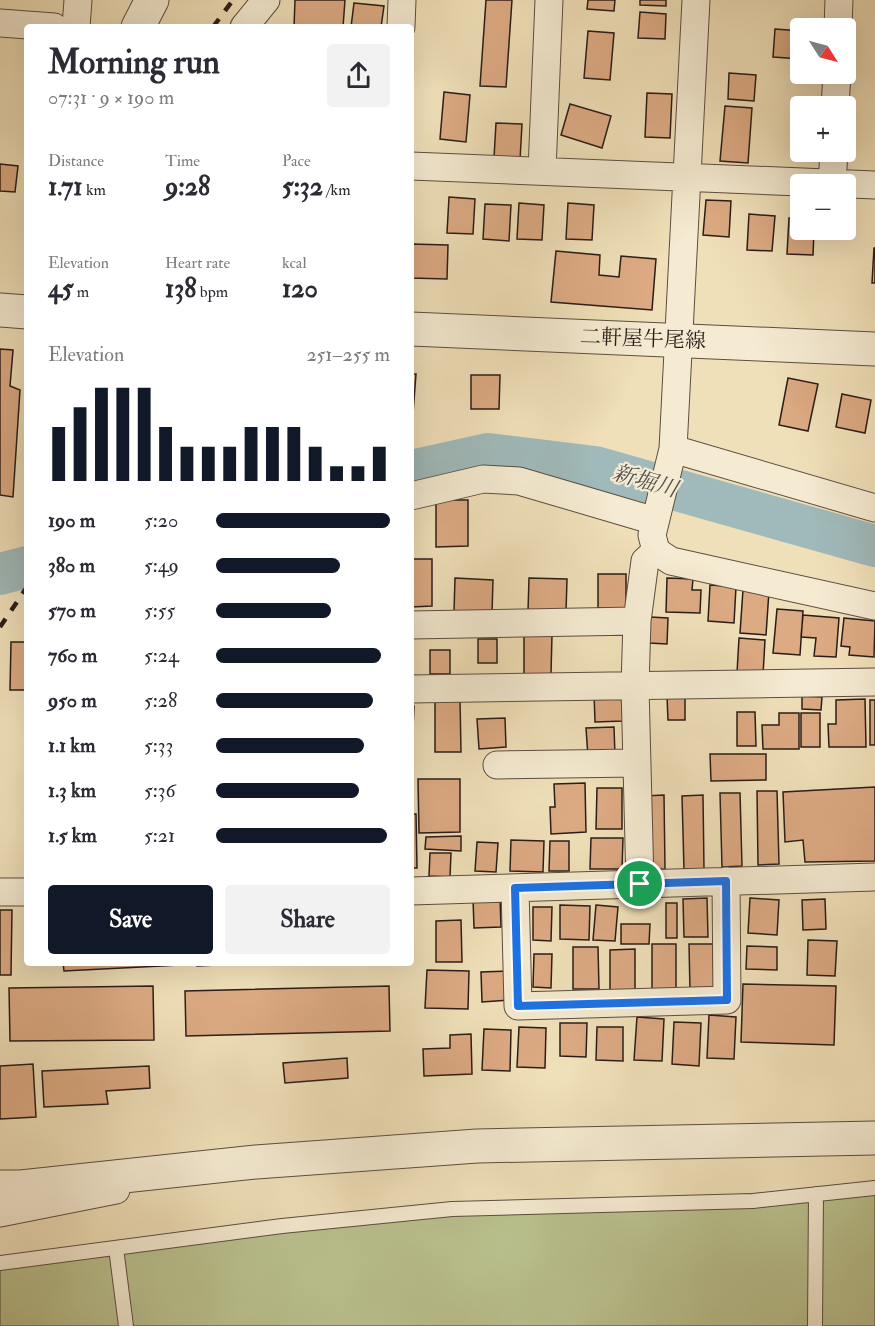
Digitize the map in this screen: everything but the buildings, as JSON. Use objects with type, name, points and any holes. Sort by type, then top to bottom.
[{"type":"street","points":[[76,24],[78,0]]},
{"type":"street","points":[[140,24],[152,0]]},
{"type":"street","points":[[246,24],[266,0]]},
{"type":"street","points":[[400,24],[402,0]]},
{"type":"street","points":[[542,170],[549,0]]},
{"type":"street","points":[[696,0],[671,456],[652,536],[656,550],[671,561],[875,606]]},
{"type":"street","points":[[838,18],[839,0]]},
{"type":"street","points":[[0,23],[24,25]]},
{"type":"street","points":[[414,166],[790,181]]},
{"type":"street","points":[[856,184],[875,185]]},
{"type":"street","points":[[0,310],[24,312]]},
{"type":"street","name":"二軒屋牛尾線","points":[[414,329],[875,349]]},
{"type":"street","points":[[671,456],[875,508]]},
{"type":"street","points":[[414,495],[483,479],[519,481],[656,516]]},
{"type":"street","points":[[640,884],[635,686],[637,621],[645,561],[656,550]]},
{"type":"street","points":[[414,626],[637,621]]},
{"type":"street","points":[[414,689],[875,682]]},
{"type":"street","points":[[497,765],[637,763]]},
{"type":"street","points":[[414,891],[875,877]]},
{"type":"street","points":[[515,888],[518,1006],[727,1000],[726,881]]},
{"type":"street","points":[[0,892],[24,892]]},
{"type":"street","points":[[0,1187],[21,1187],[256,1162],[477,1146],[875,1138]]},
{"type":"street","points":[[0,1214],[256,1162]]},
{"type":"lane","points":[[0,1263],[282,1226],[452,1209],[753,1201],[875,1188]]},
{"type":"lane","points":[[815,1326],[816,1194]]},
{"type":"lane","points":[[116,1248],[126,1326]]},
{"type":"green space","points":[[875,1187],[875,1326],[0,1326],[0,1266],[88,1252],[524,1207]]},
{"type":"waterway","name":"新堀川","points":[[414,470],[488,454],[595,467],[875,546]]},
{"type":"waterway","name":"新堀川","points":[[0,574],[24,568]]},
{"type":"railway","points":[[215,24],[233,0]]},
{"type":"railway","points":[[0,627],[24,591]]},
{"type":"route","points":[[726,881],[727,1000],[518,1006],[515,888],[640,884],[726,881]]}]
